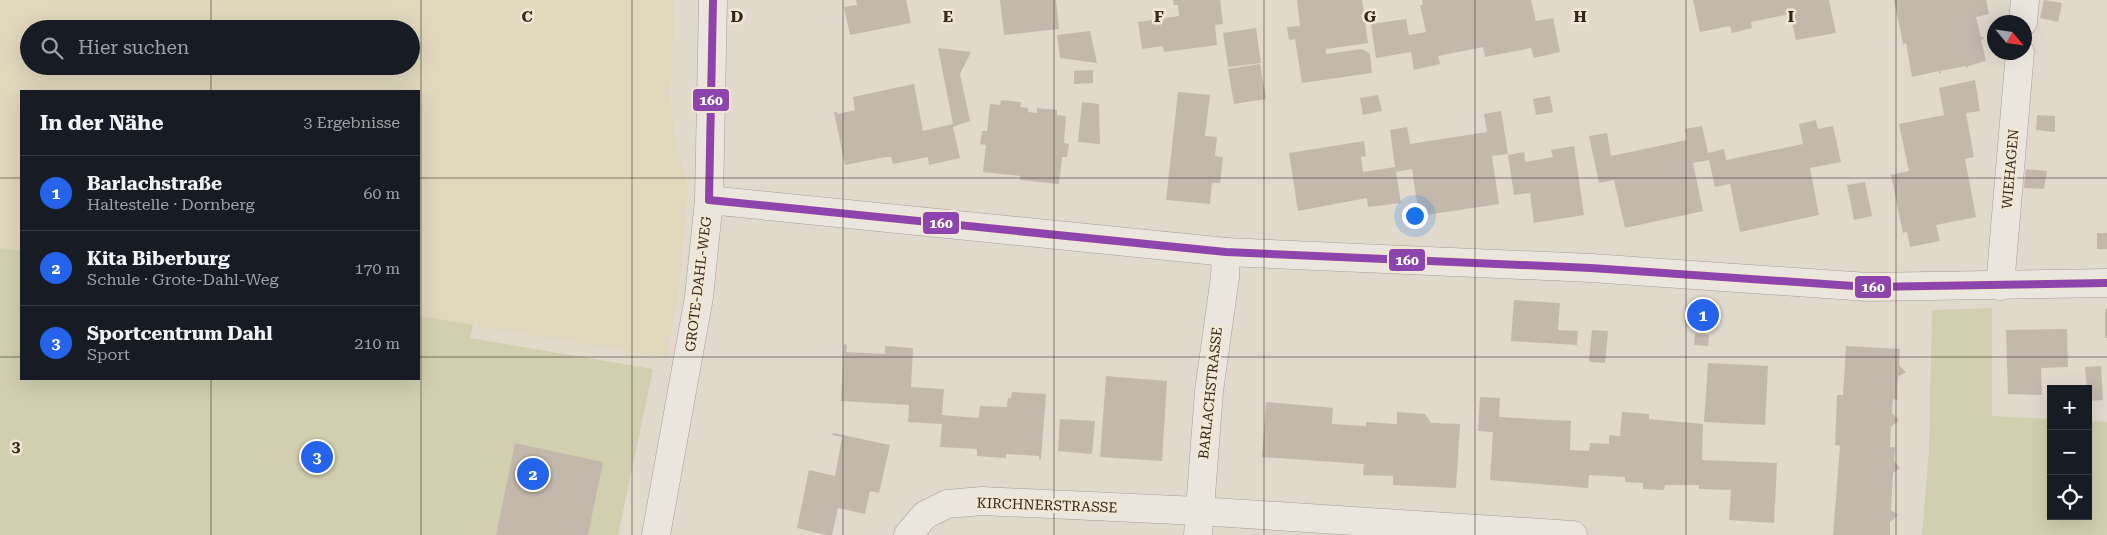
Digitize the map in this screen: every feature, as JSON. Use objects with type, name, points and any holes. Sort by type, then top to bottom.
[{"type":"street","name":"GROTE-DAHL-WEG","points":[[656,535],[699,297],[709,200],[713,0]]},
{"type":"street","points":[[2024,15],[2025,0]]},
{"type":"street","name":"WIEHAGEN","points":[[2000,286],[2019,60]]},
{"type":"street","points":[[709,200],[1226,252],[1592,268],[1868,287],[2107,283]]},
{"type":"street","name":"BARLACHSTRASSE","points":[[1198,523],[1208,391],[1225,277],[1226,252]]},
{"type":"street","name":"KIRCHNERSTRASSE","points":[[908,535],[925,515],[947,504],[982,502],[1198,523],[1573,535]]},
{"type":"shaded area","points":[[0,0],[675,0],[670,95],[676,144],[688,187],[678,297],[666,358],[420,316],[420,90],[20,90],[20,251],[0,248]]},
{"type":"shaded area","points":[[0,248],[20,251],[20,380],[420,380],[420,316],[473,325],[470,338],[653,369],[618,535],[0,535]]},
{"type":"shaded area","points":[[1992,308],[1992,416],[2047,419],[2047,520],[2092,520],[2092,421],[2107,422],[2107,535],[1922,535],[1929,449],[1932,310]]},
{"type":"building","points":[[856,0],[906,0],[911,23],[850,35],[844,7],[857,5]]},
{"type":"building","points":[[1000,0],[1056,0],[1059,29],[1004,35]]},
{"type":"building","points":[[1173,0],[1220,0],[1223,24],[1215,25],[1217,45],[1164,52],[1163,46],[1142,49],[1138,22],[1179,16],[1178,5],[1174,5]]},
{"type":"building","points":[[1297,0],[1362,0],[1368,43],[1326,49],[1326,54],[1362,49],[1370,54],[1372,73],[1302,83],[1295,39],[1289,40],[1287,27],[1300,26]]},
{"type":"building","points":[[1422,0],[1531,0],[1536,21],[1553,18],[1560,52],[1534,58],[1531,48],[1485,57],[1483,47],[1438,56],[1440,64],[1414,70],[1411,52],[1376,58],[1371,24],[1406,19],[1409,35],[1426,32],[1420,5],[1423,5]]},
{"type":"building","points":[[1693,0],[1829,0],[1836,33],[1796,40],[1790,14],[1751,22],[1752,28],[1732,33],[1730,26],[1700,32]]},
{"type":"building","points":[[1894,0],[1986,0],[1989,14],[1976,17],[1981,37],[1984,39],[1981,40],[1986,61],[1966,68],[1966,66],[1940,71],[1941,73],[1939,74],[1939,71],[1912,77],[1906,43],[1903,44]]},
{"type":"building","points":[[2044,0],[2062,3],[2058,22],[2040,18]]},
{"type":"building","points":[[1256,28],[1261,63],[1228,67],[1223,33]]},
{"type":"building","points":[[1090,31],[1097,63],[1060,58],[1057,35]]},
{"type":"building","points":[[938,48],[971,52],[960,74],[970,121],[953,127],[960,158],[929,165],[928,157],[893,164],[891,157],[885,157],[845,165],[834,112],[838,114],[855,110],[853,97],[914,84],[923,131],[953,124]]},
{"type":"building","points":[[1260,64],[1266,99],[1234,104],[1228,69]]},
{"type":"building","points":[[1093,70],[1093,83],[1074,84],[1074,71]]},
{"type":"building","points":[[1975,80],[1980,111],[1966,113],[1974,157],[1965,159],[1976,217],[1936,225],[1940,241],[1910,247],[1907,232],[1903,233],[1891,175],[1909,171],[1899,124],[1944,115],[1939,88]]},
{"type":"building","points":[[1178,92],[1210,95],[1205,136],[1217,137],[1215,156],[1223,157],[1220,183],[1212,183],[1210,204],[1166,200]]},
{"type":"building","points":[[1378,95],[1382,111],[1363,115],[1360,98]]},
{"type":"building","points":[[1550,96],[1553,112],[1536,115],[1533,99]]},
{"type":"building","points":[[1001,100],[1021,102],[1020,107],[1028,108],[1028,112],[1037,113],[1037,108],[1057,110],[1057,115],[1066,116],[1064,143],[1069,144],[1067,157],[1062,157],[1059,184],[1020,180],[1020,176],[983,172],[986,145],[980,144],[982,131],[987,131],[990,104],[1000,105]]},
{"type":"building","points":[[1082,102],[1099,104],[1100,144],[1078,142]]},
{"type":"building","points":[[1501,111],[1508,154],[1492,156],[1499,204],[1419,216],[1412,169],[1396,172],[1401,203],[1368,207],[1367,198],[1298,211],[1289,153],[1364,141],[1366,156],[1361,157],[1363,172],[1395,167],[1390,130],[1407,127],[1410,144],[1487,132],[1484,114]]},
{"type":"building","points":[[2037,115],[2055,116],[2055,132],[2036,130]]},
{"type":"building","points":[[1816,120],[1818,129],[1833,126],[1841,162],[1810,168],[1819,215],[1740,232],[1730,184],[1715,187],[1709,160],[1693,163],[1703,211],[1625,228],[1614,180],[1599,183],[1589,136],[1607,133],[1611,156],[1687,140],[1685,129],[1702,126],[1708,153],[1724,149],[1726,160],[1803,144],[1799,124]]},
{"type":"building","points":[[1574,146],[1584,215],[1534,223],[1530,193],[1514,195],[1508,155],[1524,152],[1525,162],[1553,157],[1551,150]]},
{"type":"building","points":[[2026,169],[2047,171],[2044,189],[2024,188]]},
{"type":"building","points":[[1865,182],[1872,216],[1854,220],[1847,185]]},
{"type":"building","points":[[2097,233],[2107,233],[2107,249],[2097,249]]},
{"type":"building","points":[[1514,300],[1560,303],[1558,330],[1578,331],[1577,345],[1511,341]]},
{"type":"building","points":[[2105,309],[2107,309],[2107,338],[2105,338]]},
{"type":"building","points":[[2067,329],[2068,367],[2041,368],[2042,395],[2008,394],[2006,330]]},
{"type":"building","points":[[1592,330],[1608,331],[1605,363],[1589,362]]},
{"type":"building","points":[[1695,334],[1709,335],[1708,346],[1694,345]]},
{"type":"building","points":[[844,344],[847,345],[846,352],[885,354],[885,346],[913,348],[911,387],[944,389],[942,415],[979,418],[980,406],[1007,407],[1008,398],[1011,398],[1012,392],[1046,394],[1041,459],[1039,460],[1039,456],[1006,454],[1006,458],[977,456],[977,449],[940,447],[942,424],[908,422],[909,405],[841,401]]},
{"type":"building","points":[[1846,346],[1900,349],[1899,365],[1906,372],[1898,377],[1897,400],[1893,399],[1892,413],[1899,420],[1891,427],[1890,447],[1895,447],[1894,461],[1900,468],[1893,473],[1891,510],[1898,515],[1890,522],[1890,535],[1833,535],[1840,446],[1835,445],[1837,395],[1843,395]]},
{"type":"building","points":[[1708,363],[1768,366],[1765,425],[1704,422]]},
{"type":"building","points":[[2101,366],[2103,400],[2092,401],[2092,385],[2087,385],[2085,367]]},
{"type":"building","points":[[1106,376],[1167,381],[1162,461],[1100,457]]},
{"type":"building","points":[[1480,397],[1500,398],[1499,417],[1571,421],[1570,450],[1589,451],[1590,443],[1609,444],[1609,435],[1620,436],[1622,412],[1649,414],[1649,419],[1703,424],[1702,460],[1777,463],[1774,523],[1729,520],[1731,490],[1699,489],[1699,485],[1665,485],[1664,490],[1643,489],[1643,483],[1625,482],[1625,477],[1589,475],[1588,488],[1490,480],[1493,432],[1478,431]]},
{"type":"building","points":[[1266,402],[1333,408],[1332,424],[1366,426],[1366,422],[1397,424],[1397,412],[1425,414],[1431,423],[1460,424],[1456,488],[1393,485],[1393,476],[1363,475],[1364,464],[1262,457]]},
{"type":"building","points":[[1060,419],[1095,421],[1092,454],[1058,451]]},
{"type":"building","points":[[833,433],[890,445],[879,493],[870,491],[865,514],[838,508],[832,535],[826,535],[797,528],[809,470],[835,476],[842,437],[832,435]]},
{"type":"building","points":[[515,443],[603,462],[588,535],[496,535]]},
{"type":"transit line","name":"160","points":[[709,200],[713,0]]},
{"type":"transit line","name":"160","points":[[709,200],[1226,252],[1591,268],[1868,287],[2107,283]]},
{"type":"place","name":"Barlachstraße","points":[[1703,315]]},
{"type":"place","name":"Sportcentrum Dahl","points":[[317,457]]},
{"type":"place","name":"Kita Biberburg","points":[[533,474]]}]
